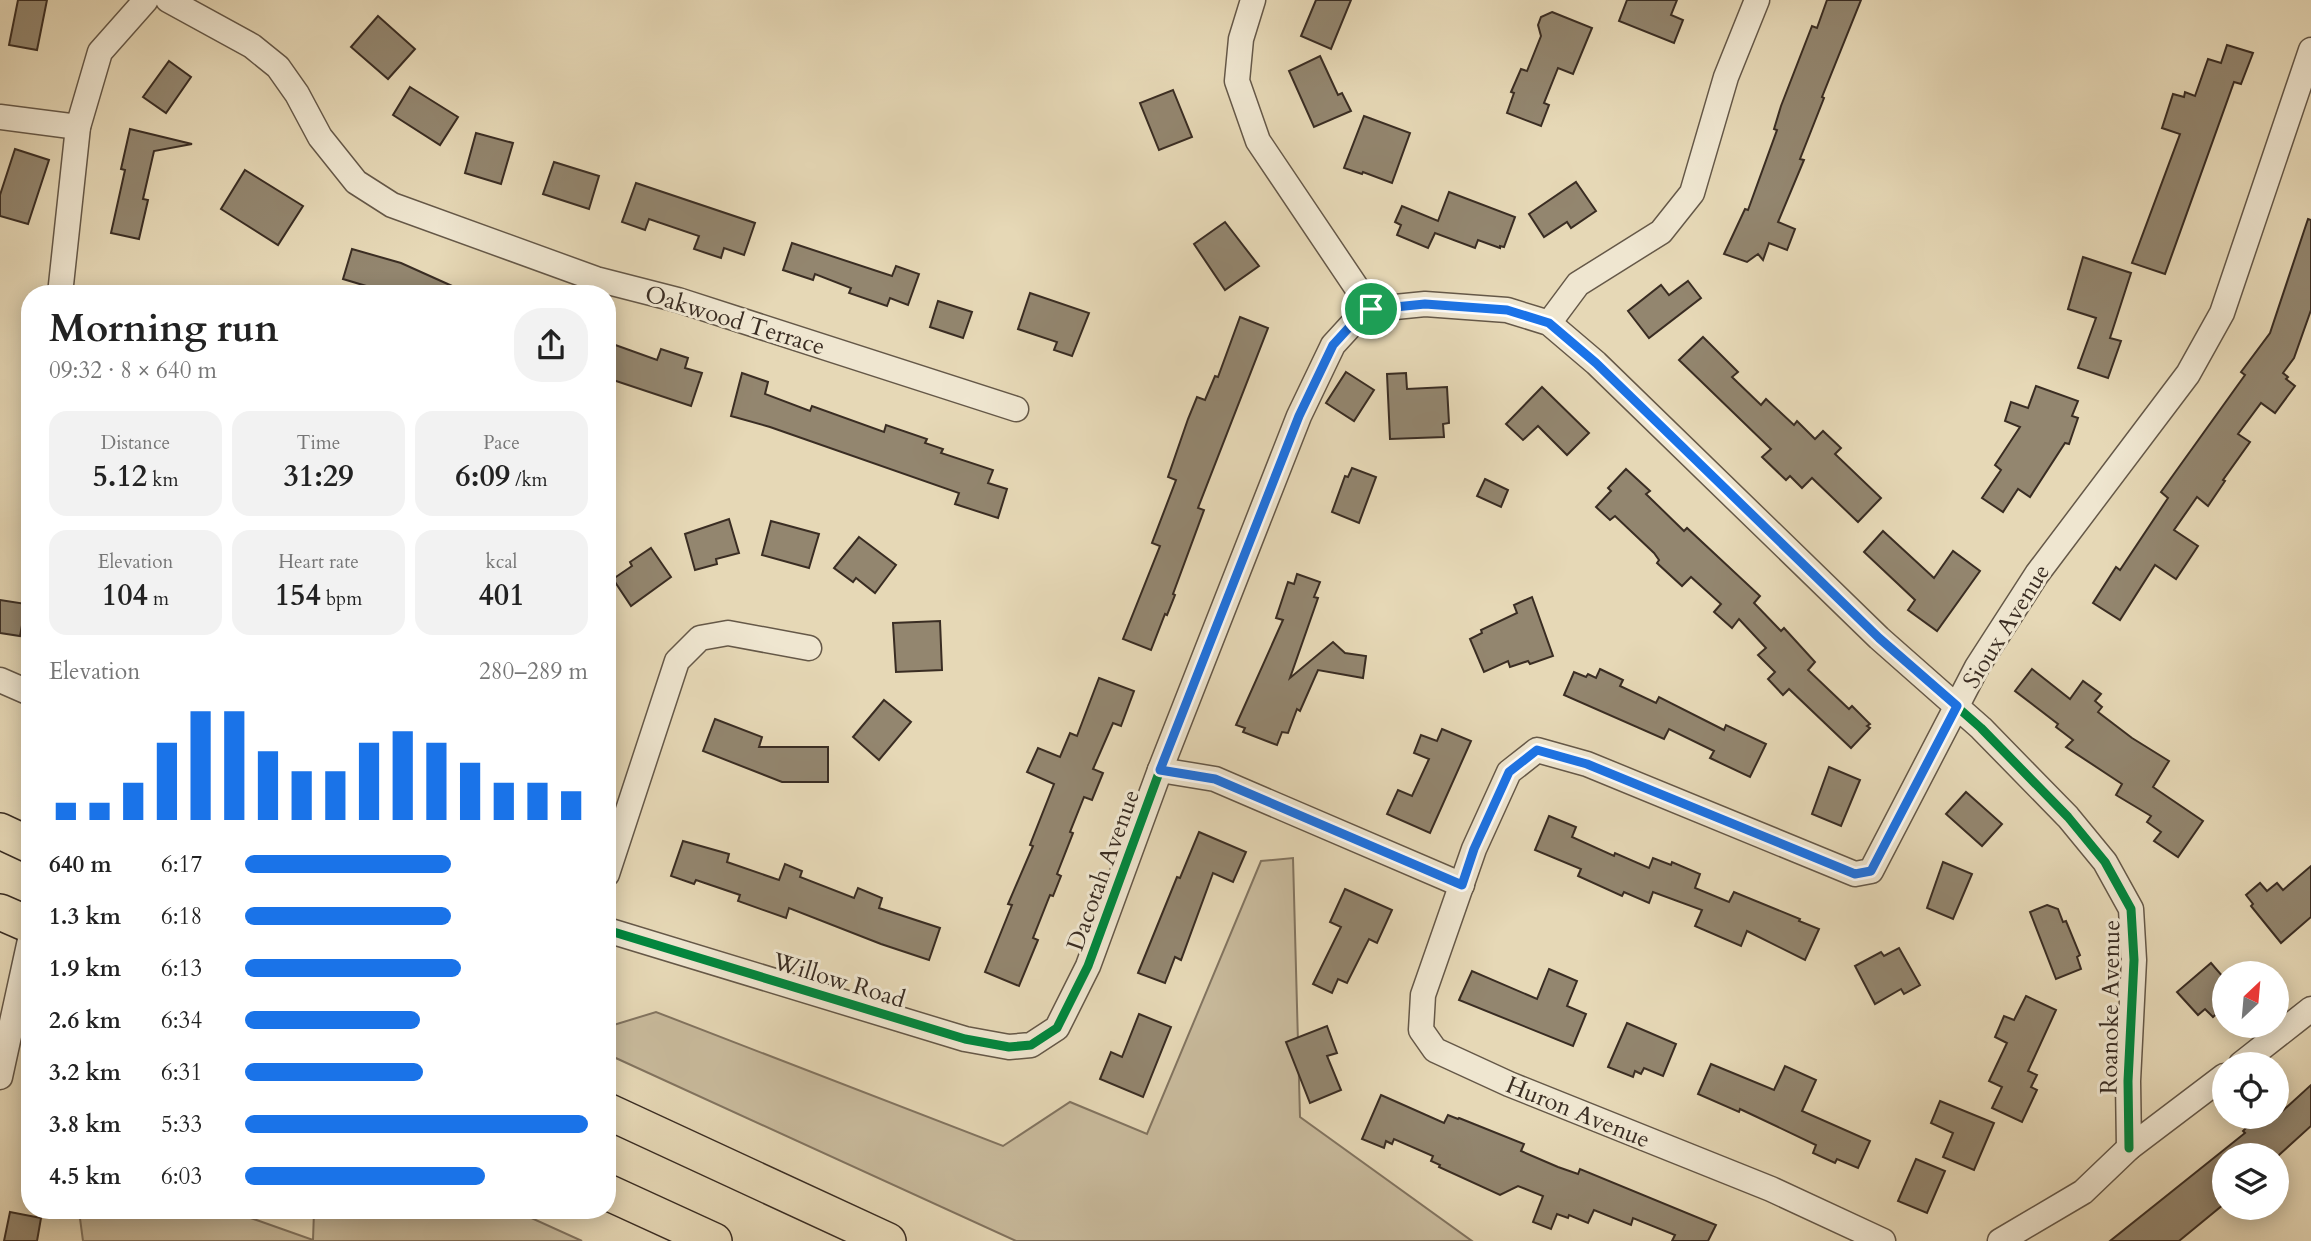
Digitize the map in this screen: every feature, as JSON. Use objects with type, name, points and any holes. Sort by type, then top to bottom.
[{"type":"highway","points":[[0,831],[21,841]]},
{"type":"highway","points":[[0,912],[21,921]]},
{"type":"highway","points":[[616,1115],[888,1241]]},
{"type":"highway","points":[[616,1196],[714,1241]]},
{"type":"street","points":[[61,285],[78,127],[100,52],[146,0]]},
{"type":"street","name":"Oakwood Terrace","points":[[168,0],[252,46],[278,67],[297,94],[320,136],[356,182],[392,205],[596,279],[678,300],[1016,409]]},
{"type":"street","points":[[1253,0],[1241,39],[1237,81],[1258,141],[1371,309]]},
{"type":"street","points":[[1549,323],[1578,284],[1661,232],[1692,193],[1726,77],[1757,0]]},
{"type":"street","name":"Sioux Avenue","points":[[1462,885],[1474,849],[1509,772],[1537,750],[1587,764],[1855,874],[1871,871],[1977,667],[2037,574],[2188,374],[2222,313],[2311,50]]},
{"type":"street","points":[[0,117],[78,127]]},
{"type":"street","name":"Roanoke Avenue","points":[[1371,309],[1425,304],[1507,310],[1549,323],[1596,363],[1879,638],[1957,706],[2068,817],[2105,862],[2131,909],[2134,960],[2128,1081],[2129,1148]]},
{"type":"street","name":"Dacotah Avenue","points":[[1057,1028],[1088,966],[1160,770],[1299,416],[1333,345],[1365,310],[1371,309]]},
{"type":"street","points":[[616,847],[677,662],[700,638],[728,633],[809,648]]},
{"type":"street","points":[[0,680],[21,689]]},
{"type":"street","points":[[1160,770],[1215,779],[1462,885]]},
{"type":"street","name":"Huron Avenue","points":[[1462,885],[1423,995],[1421,1030],[1435,1050],[1510,1084],[1771,1189],[1884,1241]]},
{"type":"street","name":"Willow Road","points":[[616,933],[965,1039],[1009,1047],[1031,1045],[1057,1028]]},
{"type":"street","points":[[1,1067],[21,979]]},
{"type":"street","points":[[2256,1052],[2311,1009]]},
{"type":"street","points":[[2000,1241],[2083,1192],[2129,1148],[2212,1085]]},
{"type":"shaded area","points":[[1293,858],[1300,1117],[1472,1241],[1016,1241],[616,1058],[616,1024],[656,1012],[1003,1146],[1070,1102],[1147,1134],[1261,861]]},
{"type":"shaded area","points":[[80,1219],[254,1219],[313,1240],[314,1219],[534,1219],[582,1241],[83,1241]]},
{"type":"building","points":[[18,0],[47,0],[37,50],[9,45]]},
{"type":"building","points":[[1316,0],[1351,0],[1331,49],[1301,36]]},
{"type":"building","points":[[1627,0],[1677,0],[1671,15],[1683,20],[1674,43],[1619,21]]},
{"type":"building","points":[[1827,0],[1861,0],[1822,97],[1824,98],[1800,159],[1804,160],[1778,222],[1795,229],[1787,250],[1769,243],[1763,260],[1758,254],[1747,262],[1724,254],[1745,209],[1748,210],[1777,130],[1774,129],[1781,106],[1812,26],[1817,28]]},
{"type":"building","points":[[1552,12],[1592,28],[1573,74],[1558,68],[1544,103],[1549,105],[1541,126],[1507,113],[1514,93],[1511,92],[1521,69],[1527,71],[1541,36],[1538,25],[1541,17]]},
{"type":"building","points":[[378,16],[415,49],[388,79],[351,47]]},
{"type":"building","points":[[2227,45],[2253,53],[2241,84],[2234,82],[2165,274],[2132,263],[2180,134],[2162,128],[2173,94],[2184,97],[2185,92],[2195,96],[2208,59],[2221,63]]},
{"type":"building","points":[[1320,56],[1338,95],[1342,93],[1351,111],[1314,127],[1289,71]]},
{"type":"building","points":[[169,61],[191,77],[166,113],[143,97]]},
{"type":"building","points":[[410,87],[458,117],[440,145],[393,115]]},
{"type":"building","points":[[1173,90],[1192,137],[1159,150],[1140,103]]},
{"type":"building","points":[[1364,116],[1410,133],[1392,183],[1344,168]]},
{"type":"building","points":[[130,129],[192,144],[154,151],[143,199],[148,200],[139,239],[111,233],[125,170],[121,169]]},
{"type":"building","points":[[476,133],[513,143],[501,184],[465,173]]},
{"type":"building","points":[[15,149],[49,160],[28,224],[0,216],[0,195]]},
{"type":"building","points":[[554,162],[599,176],[589,209],[543,194]]},
{"type":"building","points":[[245,170],[303,206],[278,245],[221,209]]},
{"type":"building","points":[[1576,182],[1596,211],[1571,228],[1567,222],[1544,237],[1529,214]]},
{"type":"building","points":[[636,183],[755,223],[744,255],[724,248],[721,258],[694,249],[699,236],[649,219],[645,230],[622,222]]},
{"type":"building","points":[[1449,192],[1515,217],[1504,247],[1478,240],[1475,248],[1435,233],[1428,248],[1397,235],[1401,225],[1395,222],[1402,206],[1438,221]]},
{"type":"building","points":[[2308,219],[2311,220],[2311,310],[2294,358],[2283,373],[2295,386],[2275,413],[2261,403],[2238,434],[2250,442],[2208,506],[2197,497],[2174,530],[2198,546],[2176,579],[2155,565],[2120,620],[2093,603],[2116,567],[2120,570],[2168,498],[2161,492],[2245,375],[2241,372],[2270,333]]},
{"type":"building","points":[[1225,222],[1259,266],[1225,290],[1194,244]]},
{"type":"building","points":[[792,243],[892,276],[896,266],[919,274],[908,305],[890,298],[887,306],[849,293],[851,288],[815,274],[813,280],[783,270]]},
{"type":"building","points":[[352,249],[401,263],[450,285],[363,285],[343,279]]},
{"type":"building","points":[[2083,257],[2131,273],[2110,338],[2121,341],[2108,378],[2078,368],[2096,318],[2068,309]]},
{"type":"building","points":[[1688,281],[1701,298],[1649,338],[1628,311],[1661,285],[1669,295]]},
{"type":"building","points":[[1030,293],[1089,313],[1072,356],[1054,350],[1057,342],[1018,329]]},
{"type":"building","points":[[938,301],[972,312],[963,338],[930,327]]},
{"type":"building","points":[[1240,317],[1268,328],[1198,508],[1204,510],[1173,594],[1175,595],[1151,650],[1123,639],[1160,546],[1152,543],[1176,480],[1168,477],[1188,419],[1197,397],[1205,400],[1215,376],[1218,377]]},
{"type":"building","points":[[1703,337],[1738,372],[1732,377],[1761,405],[1766,399],[1794,425],[1797,421],[1815,439],[1823,431],[1841,448],[1835,454],[1881,498],[1858,522],[1812,478],[1802,488],[1790,476],[1786,480],[1762,457],[1771,449],[1679,360]]},
{"type":"building","points":[[616,345],[657,360],[661,349],[688,358],[685,368],[702,373],[691,406],[616,381]]},
{"type":"building","points":[[1346,372],[1374,390],[1354,421],[1326,403]]},
{"type":"building","points":[[742,373],[768,382],[765,394],[810,411],[812,406],[884,432],[886,425],[927,439],[925,443],[943,449],[941,453],[993,470],[988,483],[1007,489],[998,518],[955,504],[959,493],[731,416]]},
{"type":"building","points":[[1406,373],[1407,389],[1447,387],[1449,423],[1443,424],[1444,437],[1390,439],[1387,374]]},
{"type":"building","points":[[2036,386],[2078,401],[2072,416],[2078,418],[2069,444],[2065,443],[2030,497],[2018,489],[2003,512],[1982,498],[2001,470],[1995,465],[2020,427],[2005,421],[2011,402],[2028,408]]},
{"type":"building","points":[[1542,387],[1589,433],[1567,455],[1538,426],[1523,440],[1506,424]]},
{"type":"building","points":[[1352,468],[1376,477],[1359,523],[1332,512],[1345,476],[1348,477]]},
{"type":"building","points":[[1626,469],[1650,491],[1646,494],[1684,531],[1687,528],[1760,596],[1754,603],[1781,631],[1784,628],[1815,662],[1808,670],[1849,709],[1852,706],[1870,724],[1867,726],[1870,728],[1851,748],[1789,689],[1783,695],[1768,679],[1775,672],[1758,655],[1766,648],[1739,619],[1732,628],[1714,612],[1721,604],[1691,577],[1682,586],[1657,563],[1659,560],[1654,553],[1615,516],[1610,520],[1596,507],[1611,491],[1608,488]]},
{"type":"building","points":[[1485,479],[1508,490],[1501,507],[1477,496]]},
{"type":"building","points":[[729,519],[739,553],[716,559],[717,564],[695,570],[685,534]]},
{"type":"building","points":[[771,521],[819,534],[809,568],[762,555]]},
{"type":"building","points":[[1883,531],[1934,578],[1953,551],[1980,571],[1937,631],[1908,610],[1915,600],[1864,552]]},
{"type":"building","points":[[859,537],[896,565],[875,593],[856,578],[853,582],[834,568]]},
{"type":"building","points":[[651,548],[671,577],[631,606],[616,584],[616,577],[632,566],[630,562]]},
{"type":"building","points":[[1297,574],[1320,582],[1314,597],[1318,598],[1290,678],[1333,642],[1345,653],[1366,656],[1363,678],[1318,670],[1300,711],[1297,709],[1288,733],[1282,732],[1277,745],[1243,732],[1245,728],[1236,725],[1283,620],[1276,618],[1288,582],[1294,584]]},
{"type":"building","points":[[1532,597],[1553,656],[1510,667],[1508,661],[1484,672],[1470,639],[1482,633],[1481,630],[1517,613],[1514,605]]},
{"type":"building","points":[[0,600],[21,603],[20,636],[0,633]]},
{"type":"building","points":[[940,621],[942,670],[896,672],[893,623]]},
{"type":"building","points":[[1600,669],[1623,680],[1620,686],[1656,703],[1659,697],[1724,730],[1726,725],[1766,744],[1750,777],[1710,758],[1714,751],[1669,729],[1664,739],[1564,695],[1574,672],[1596,678]]},
{"type":"building","points":[[2032,669],[2070,699],[2083,681],[2101,694],[2095,701],[2102,707],[2098,712],[2169,761],[2153,787],[2203,821],[2178,857],[2154,841],[2161,832],[2147,822],[2151,816],[2116,795],[2122,784],[2066,747],[2073,740],[2056,727],[2058,724],[2015,691]]},
{"type":"building","points":[[1099,678],[1134,691],[1121,726],[1113,723],[1093,769],[1103,773],[1092,800],[1084,797],[1070,832],[1073,833],[1057,874],[1061,876],[1053,896],[1050,895],[1033,938],[1038,940],[1019,986],[985,972],[1012,905],[1008,904],[1033,846],[1030,845],[1054,784],[1027,772],[1038,748],[1060,757],[1070,733],[1077,736]]},
{"type":"building","points":[[884,700],[911,722],[879,760],[853,737]]},
{"type":"building","points":[[715,719],[762,737],[759,747],[828,747],[828,782],[782,782],[703,751]]},
{"type":"building","points":[[1442,729],[1471,741],[1430,833],[1387,814],[1398,790],[1412,796],[1429,759],[1414,753],[1421,735],[1437,741]]},
{"type":"building","points":[[1829,767],[1860,780],[1841,826],[1812,814]]},
{"type":"building","points":[[1966,792],[2002,824],[1982,846],[1946,814]]},
{"type":"building","points":[[1549,816],[1576,827],[1572,837],[1614,856],[1615,853],[1649,868],[1653,858],[1671,865],[1672,862],[1700,874],[1695,888],[1729,902],[1734,892],[1819,929],[1805,960],[1747,931],[1741,946],[1695,926],[1702,910],[1653,892],[1649,903],[1624,892],[1622,896],[1578,876],[1581,869],[1535,850]]},
{"type":"building","points":[[1199,832],[1246,852],[1233,882],[1213,873],[1181,960],[1175,957],[1165,983],[1138,973],[1177,877],[1180,878]]},
{"type":"building","points":[[683,841],[729,854],[727,862],[779,880],[785,864],[802,871],[800,877],[854,898],[858,888],[882,898],[879,908],[940,928],[929,960],[789,908],[786,918],[738,901],[740,895],[696,880],[694,884],[671,876]]},
{"type":"building","points":[[1943,862],[1972,874],[1953,919],[1927,908]]},
{"type":"building","points":[[2311,866],[2311,917],[2281,943],[2251,906],[2253,904],[2246,895],[2260,883],[2267,891],[2277,883],[2283,890]]},
{"type":"building","points":[[1345,889],[1392,910],[1377,943],[1369,939],[1347,983],[1338,979],[1332,993],[1313,984],[1341,927],[1330,922]]},
{"type":"building","points":[[2047,905],[2058,909],[2063,922],[2066,921],[2080,955],[2077,957],[2081,969],[2056,979],[2030,912]]},
{"type":"building","points":[[1899,948],[1920,985],[1904,994],[1901,989],[1875,1004],[1855,966],[1881,952],[1884,956]]},
{"type":"building","points":[[2212,964],[2212,1016],[2205,1009],[2198,1015],[2177,992]]},
{"type":"building","points":[[1549,969],[1577,981],[1567,1006],[1586,1014],[1573,1046],[1459,1000],[1472,971],[1537,999]]},
{"type":"building","points":[[2026,996],[2056,1010],[2028,1071],[2037,1075],[2031,1087],[2037,1090],[2022,1122],[1992,1108],[2002,1087],[1989,1081],[2007,1043],[1995,1037],[2004,1016],[2014,1020]]},
{"type":"building","points":[[1139,1014],[1171,1027],[1143,1097],[1100,1079],[1111,1052],[1122,1057]]},
{"type":"building","points":[[1627,1023],[1676,1044],[1663,1076],[1644,1068],[1641,1074],[1635,1071],[1633,1077],[1608,1067]]},
{"type":"building","points":[[1327,1026],[1337,1053],[1327,1056],[1341,1090],[1310,1103],[1286,1042]]},
{"type":"building","points":[[1711,1064],[1774,1090],[1785,1066],[1816,1080],[1802,1111],[1870,1141],[1858,1168],[1837,1159],[1835,1163],[1813,1153],[1816,1145],[1740,1109],[1739,1112],[1698,1094]]},
{"type":"building","points":[[2311,1085],[2311,1126],[2289,1146],[2289,1143],[2232,1143],[2245,1133],[2245,1129],[2289,1129],[2289,1105]]},
{"type":"building","points":[[1381,1095],[1444,1123],[1448,1115],[1459,1118],[1524,1144],[1521,1151],[1558,1167],[1578,1174],[1580,1169],[1716,1225],[1708,1241],[1672,1241],[1675,1235],[1633,1218],[1631,1225],[1594,1210],[1588,1223],[1569,1215],[1568,1218],[1557,1214],[1551,1229],[1533,1222],[1543,1196],[1518,1186],[1500,1195],[1439,1167],[1440,1165],[1431,1161],[1433,1156],[1394,1139],[1392,1144],[1386,1141],[1384,1148],[1362,1139]]},
{"type":"building","points":[[1940,1101],[1994,1123],[1974,1170],[1943,1157],[1953,1133],[1931,1123]]},
{"type":"building","points":[[1916,1159],[1945,1171],[1927,1213],[1898,1201]]},
{"type":"building","points":[[2212,1159],[2212,1214],[2179,1241],[2110,1241]]},
{"type":"building","points":[[10,1212],[21,1214],[21,1219],[41,1219],[37,1241],[4,1241]]},
{"type":"cycle path","points":[[616,933],[965,1039],[1009,1047],[1031,1045],[1057,1028],[1088,966],[1160,770],[1299,416],[1333,345],[1365,310],[1425,304],[1507,310],[1549,323],[1596,363],[1879,638],[1981,728],[2068,817],[2105,862],[2131,909],[2134,960],[2128,1081],[2129,1148]]},
{"type":"route","points":[[1425,304],[1507,310],[1549,323],[1596,363],[1879,638],[1957,706],[1871,871],[1855,874],[1587,764],[1537,750],[1509,772],[1474,849],[1462,885],[1215,779],[1160,770],[1299,416],[1333,345],[1365,310],[1371,309],[1425,304]]}]
